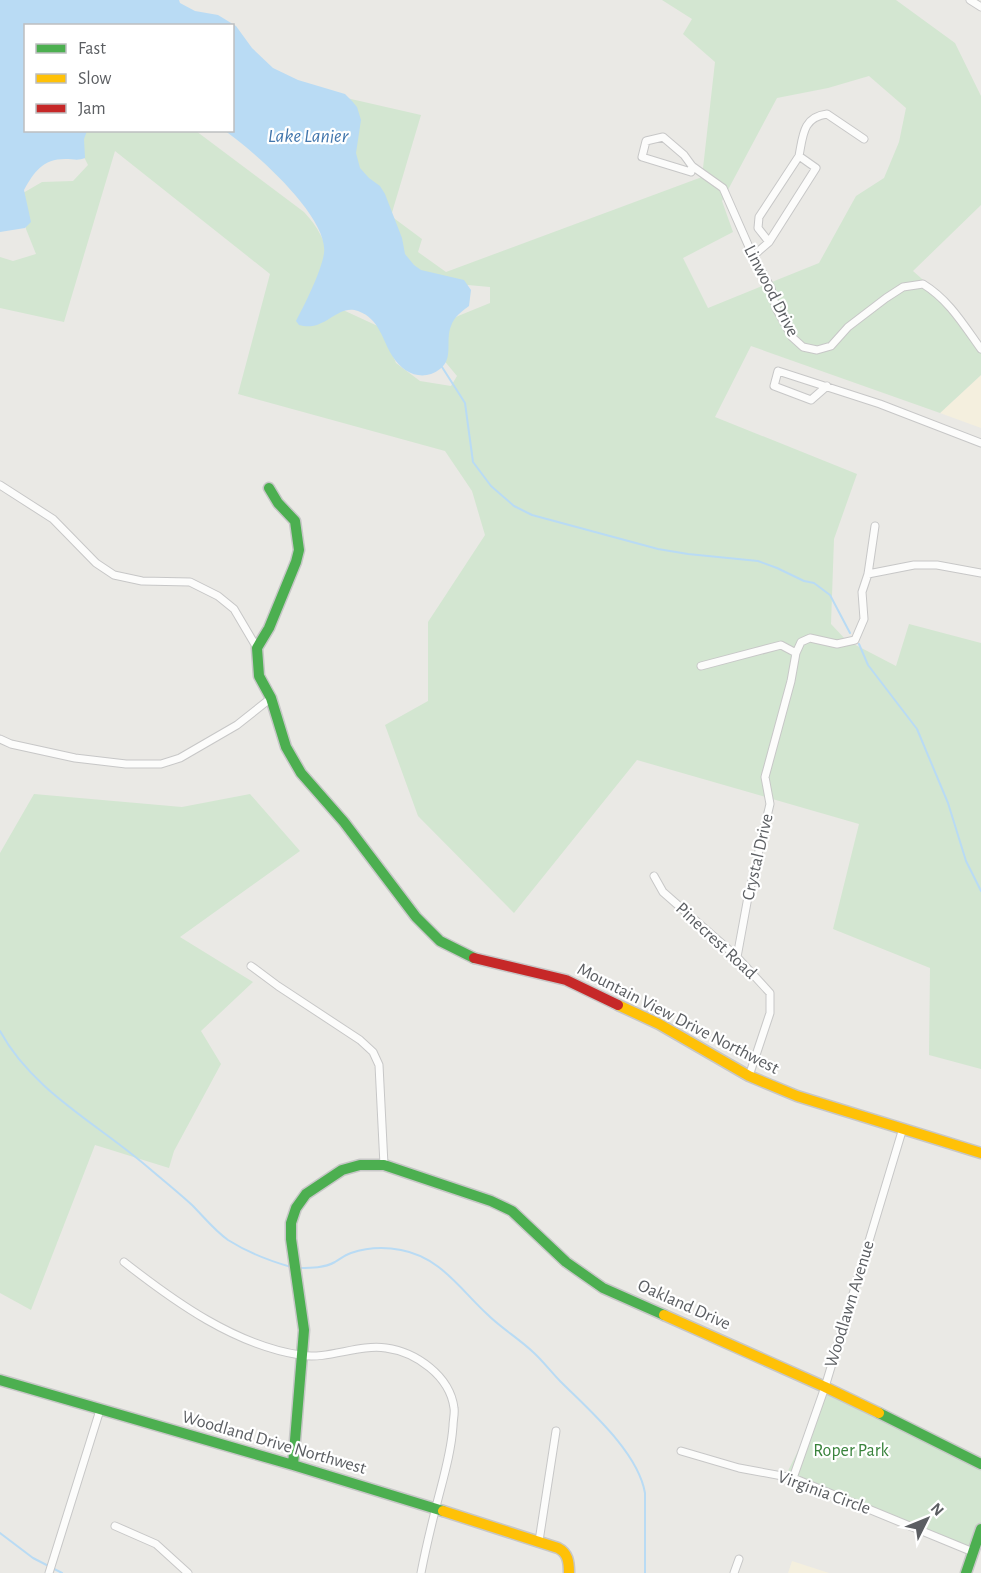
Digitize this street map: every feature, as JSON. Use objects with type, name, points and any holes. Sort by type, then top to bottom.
[{"type":"main road","points":[[257,648],[269,628],[296,562],[299,549],[295,521],[268,488]]},
{"type":"main road","name":"Mountain View Drive Northwest","points":[[257,648],[259,676],[271,698],[286,747],[301,773],[344,822],[416,917],[440,941],[469,957],[566,980],[659,1024],[749,1076],[797,1096],[981,1153]]},
{"type":"main road","points":[[293,1465],[304,1330],[291,1239],[291,1223],[296,1208],[306,1194],[326,1179],[342,1170],[360,1165],[384,1165]]},
{"type":"main road","name":"Oakland Drive","points":[[384,1165],[491,1201],[512,1211],[566,1262],[595,1283],[825,1387],[981,1464]]},
{"type":"main road","name":"Woodland Drive Northwest","points":[[0,1380],[293,1465],[539,1541],[564,1550],[569,1557],[569,1573]]},
{"type":"main road","points":[[966,1573],[981,1529]]},
{"type":"street","points":[[970,0],[981,7]]},
{"type":"street","points":[[769,242],[758,228],[759,217],[799,156],[807,123],[815,116],[828,114],[864,139]]},
{"type":"street","name":"Linwood Drive","points":[[692,166],[692,172],[642,158],[646,141],[663,137],[684,155],[692,166],[723,188],[753,256],[771,288],[776,308],[792,338],[803,347],[817,350],[831,346],[848,327],[886,298],[903,287],[923,284],[944,300],[981,349]]},
{"type":"street","points":[[753,256],[769,242],[816,168],[799,156]]},
{"type":"street","points":[[827,386],[811,400],[774,386],[778,371],[827,386],[981,443]]},
{"type":"street","points":[[0,485],[53,519],[96,563],[114,575],[142,581],[190,582],[218,596],[234,609],[257,648]]},
{"type":"street","points":[[701,666],[781,645],[796,653],[801,642],[810,638],[837,644],[855,640],[864,619],[862,592],[868,574],[875,526]]},
{"type":"street","points":[[868,574],[914,566],[937,565],[981,573]]},
{"type":"street","name":"Crystal Drive","points":[[737,957],[748,897],[770,804],[765,777],[791,681],[796,653]]},
{"type":"street","points":[[1,740],[75,758],[126,764],[161,764],[180,758],[237,725],[271,698]]},
{"type":"street","name":"Pinecrest Road","points":[[654,876],[663,892],[737,957],[770,993],[770,1013],[749,1076]]},
{"type":"street","points":[[251,966],[360,1040],[373,1052],[379,1065],[384,1165]]},
{"type":"street","name":"Woodlawn Avenue","points":[[793,1478],[825,1387],[903,1128]]},
{"type":"street","points":[[124,1262],[167,1296],[195,1314],[256,1343],[302,1356],[370,1347],[387,1348],[409,1354],[430,1368],[442,1380],[454,1408],[446,1474],[421,1573]]},
{"type":"street","points":[[49,1573],[100,1410]]},
{"type":"street","points":[[539,1541],[556,1431]]},
{"type":"street","name":"Virginia Circle","points":[[681,1450],[739,1468],[793,1478],[973,1552]]},
{"type":"street","points":[[115,1526],[156,1544],[188,1573]]},
{"type":"street","points":[[734,1573],[739,1558]]},
{"type":"shaded area","points":[[981,375],[981,428],[940,413]]},
{"type":"shaded area","points":[[792,1561],[829,1573],[788,1573]]},
{"type":"green space","points":[[662,0],[896,0],[955,43],[981,96],[981,205],[913,271],[939,294],[981,349],[981,375],[940,413],[751,346],[715,417],[857,474],[834,539],[831,624],[846,640],[896,666],[909,624],[981,643],[981,1069],[929,1055],[930,968],[833,929],[859,824],[637,760],[514,913],[418,816],[385,725],[428,701],[428,622],[485,535],[472,491],[445,451],[238,394],[270,274],[115,151],[64,322],[0,308],[0,257],[13,261],[36,254],[26,229],[23,193],[42,182],[73,181],[88,165],[80,149],[84,132],[197,132],[304,212],[313,223],[325,244],[328,255],[330,304],[382,328],[396,363],[420,381],[451,386],[457,376],[437,352],[437,329],[458,316],[490,303],[490,287],[468,285],[447,291],[424,285],[294,86],[421,115],[391,216],[422,239],[418,252],[446,272],[702,177],[715,62],[683,34],[692,19]],"holes":[[[869,76],[906,108],[899,142],[884,178],[856,196],[819,263],[708,308],[683,258],[733,232],[722,201],[777,98],[828,88]]]},
{"type":"green space","points":[[34,794],[182,807],[250,794],[300,851],[180,937],[253,982],[201,1031],[221,1064],[174,1151],[169,1168],[95,1145],[31,1310],[0,1293],[0,853]]},
{"type":"green space","name":"Roper Park","points":[[829,1388],[981,1464],[981,1527],[973,1550],[786,1475]]},
{"type":"water","name":"Lake Lanier","points":[[0,0],[179,0],[180,3],[195,11],[218,15],[233,24],[24,24],[24,132],[87,132],[84,139],[85,158],[51,161],[40,168],[24,190],[31,222],[25,228],[0,232]]},
{"type":"water","name":"Lake Lanier","points":[[234,25],[252,48],[273,68],[298,80],[345,94],[357,107],[361,120],[356,153],[360,168],[380,186],[385,194],[402,238],[405,254],[421,270],[464,280],[471,290],[469,306],[456,317],[449,331],[447,360],[440,369],[427,375],[408,372],[397,363],[376,325],[358,311],[344,311],[316,325],[299,325],[296,321],[320,269],[324,253],[322,238],[315,221],[287,186],[226,132],[234,132]]},
{"type":"waterway","points":[[442,367],[465,403],[473,462],[491,486],[514,506],[532,515],[658,549],[758,561],[777,568],[804,581],[814,583],[830,595],[850,633]]},
{"type":"waterway","points":[[859,644],[868,665],[917,729],[948,803],[966,861],[981,891]]},
{"type":"waterway","points":[[0,1031],[14,1053],[49,1090],[131,1153],[192,1205],[223,1236],[251,1252],[291,1267]]},
{"type":"waterway","points":[[299,1268],[327,1265],[357,1251],[389,1248],[427,1259],[448,1275],[492,1319],[537,1355],[611,1433],[633,1462],[645,1493],[645,1573]]},
{"type":"waterway","points":[[0,1533],[33,1558],[62,1573]]},
{"type":"traffic: fast","points":[[269,488],[278,503],[295,521],[299,550],[269,628],[257,648],[259,676],[271,698],[286,747],[301,773],[344,822],[416,917],[440,941],[474,958]]},
{"type":"traffic: fast","points":[[293,1465],[304,1330],[291,1239],[291,1223],[296,1208],[306,1194],[342,1170],[360,1165],[384,1165],[491,1201],[512,1211],[566,1262],[603,1288],[664,1315]]},
{"type":"traffic: fast","points":[[0,1380],[443,1511]]},
{"type":"traffic: fast","points":[[879,1413],[981,1464]]},
{"type":"traffic: fast","points":[[966,1573],[981,1529]]},
{"type":"traffic: slow","points":[[618,1005],[659,1024],[749,1076],[797,1096],[981,1153]]},
{"type":"traffic: slow","points":[[664,1315],[879,1413]]},
{"type":"traffic: slow","points":[[443,1511],[558,1548],[567,1558],[569,1573]]},
{"type":"traffic: jam","points":[[474,958],[566,980],[618,1005]]}]
